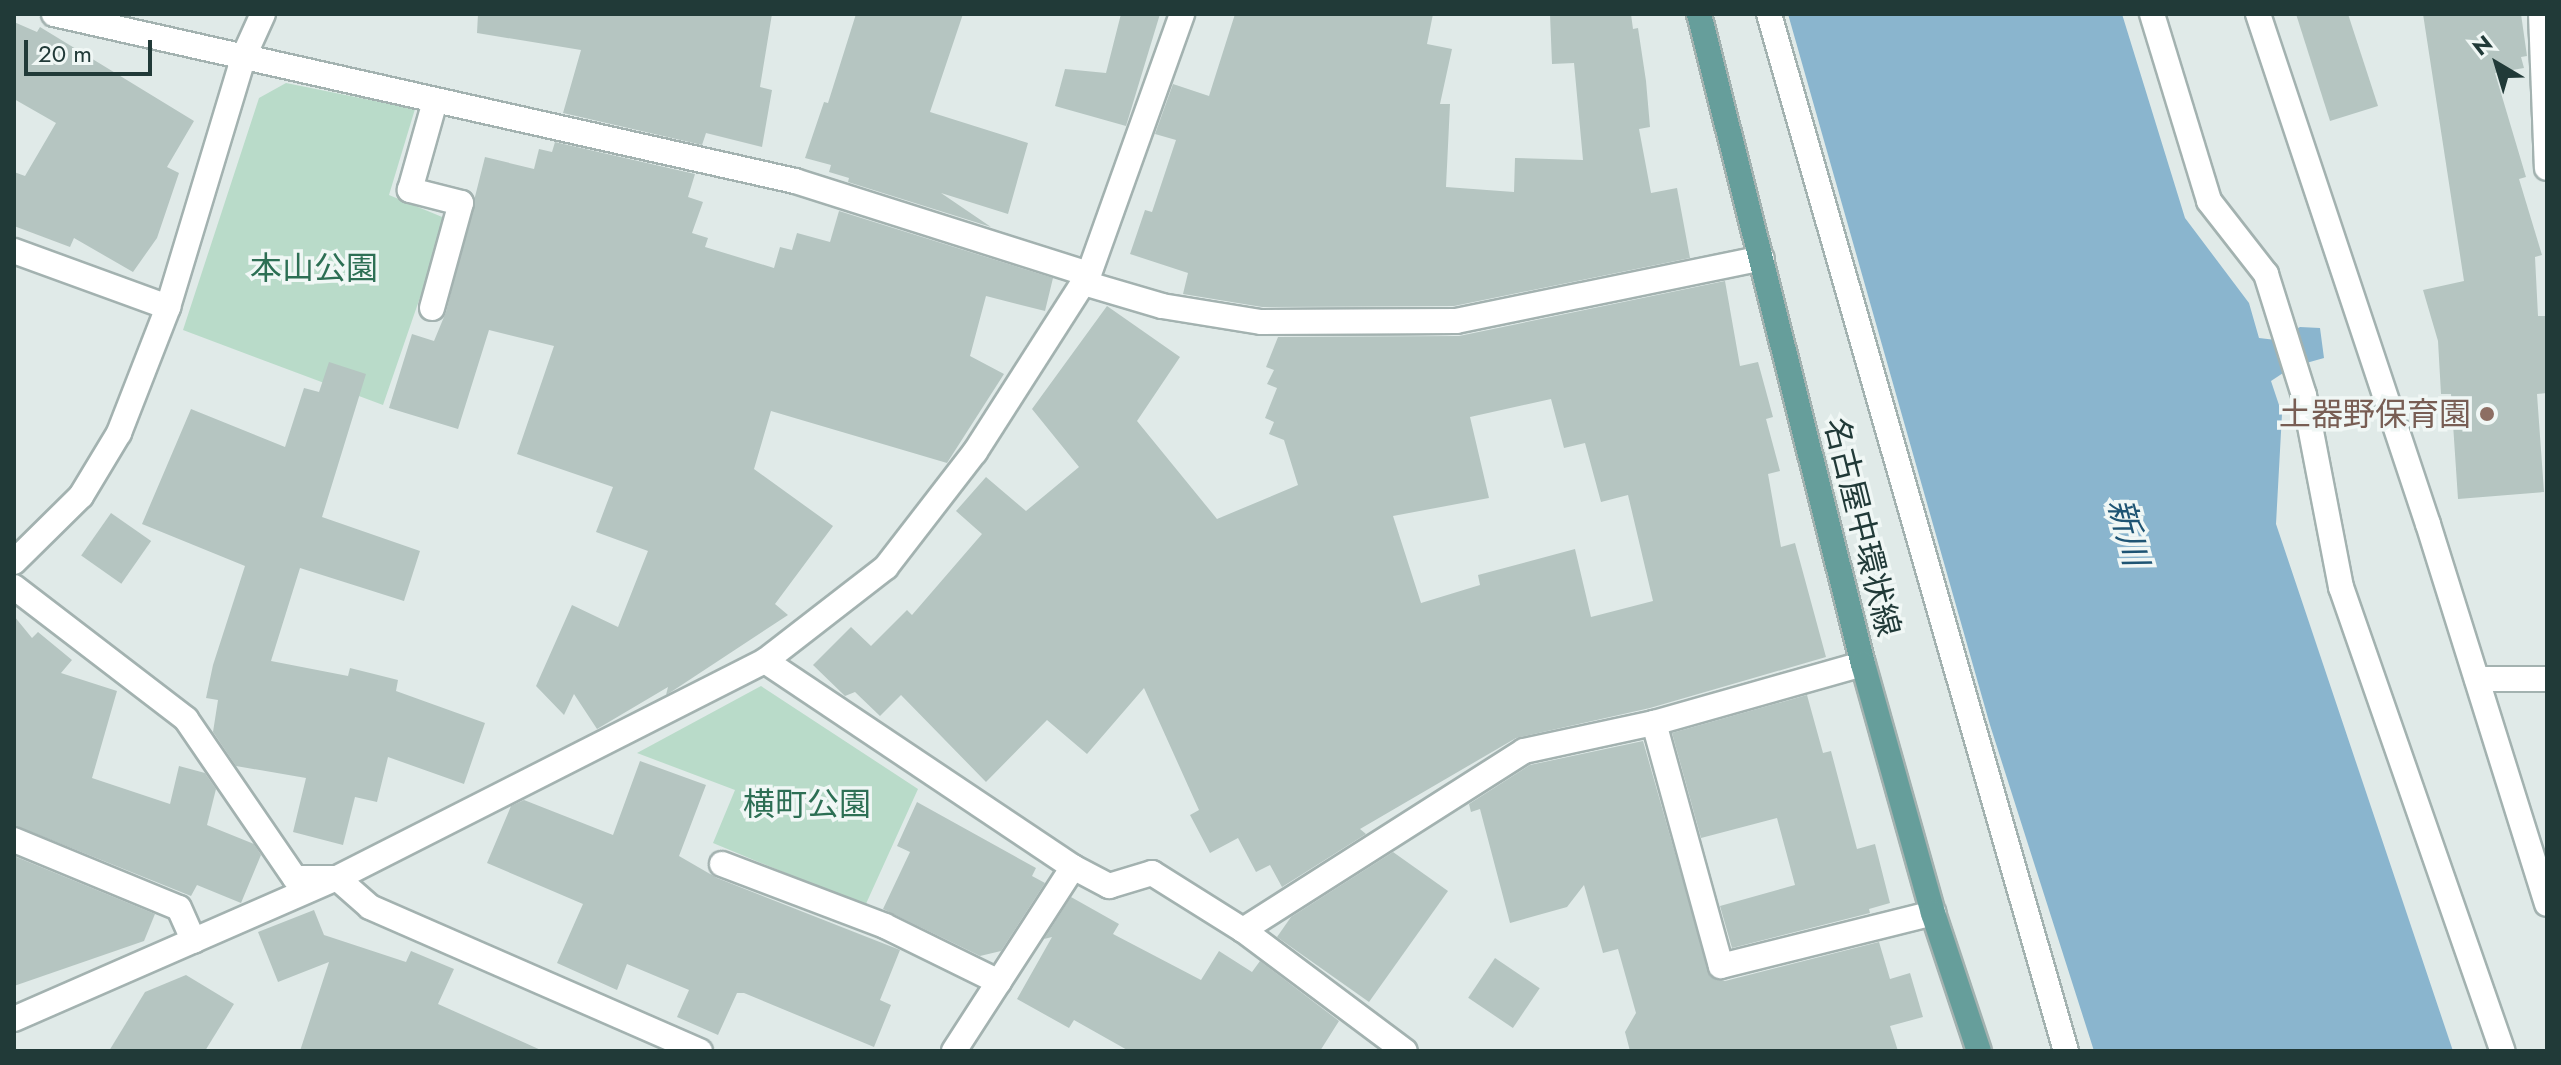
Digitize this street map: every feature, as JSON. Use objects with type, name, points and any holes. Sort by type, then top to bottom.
[{"type":"main road","name":"名古屋中環状線","points":[[1699,14],[1863,664],[1933,913],[1979,1051]]},
{"type":"street","points":[[54,14],[795,181],[1162,306],[1261,322],[1456,321],[1762,258]]},
{"type":"street","points":[[14,562],[81,496],[119,433],[168,307],[243,58],[263,14]]},
{"type":"street","points":[[14,1019],[337,878],[765,661],[886,567],[975,452],[1087,279],[1182,14]]},
{"type":"street","points":[[1769,14],[2066,1051]]},
{"type":"street","points":[[2258,14],[2477,679],[2547,904]]},
{"type":"street","points":[[2541,14],[2547,168]]},
{"type":"street","points":[[2158,20],[2209,201],[2266,274],[2299,378],[2341,587],[2503,1051]]},
{"type":"street","points":[[432,308],[461,203],[410,190],[435,101]]},
{"type":"street","points":[[14,251],[168,307]]},
{"type":"street","points":[[14,587],[186,719],[295,878],[337,878],[370,907],[700,1051]]},
{"type":"street","points":[[765,661],[1073,867],[1109,886],[1152,873],[1243,930],[1405,1051]]},
{"type":"street","points":[[1243,930],[1524,751],[1654,723],[1863,664]]},
{"type":"street","points":[[2477,679],[2547,679]]},
{"type":"street","points":[[1654,723],[1721,966],[1933,913]]},
{"type":"street","points":[[14,840],[179,908],[194,941]]},
{"type":"street","points":[[722,864],[885,926],[999,982]]},
{"type":"street","points":[[954,1051],[1073,867]]},
{"type":"green space","name":"本山公園","points":[[286,83],[415,109],[389,195],[447,219],[383,405],[183,330],[259,98]]},
{"type":"green space","name":"横町公園","points":[[761,686],[918,789],[865,906],[713,843],[735,790],[637,753]]},
{"type":"water","name":"新川","points":[[1788,14],[2122,14],[2185,218],[2249,303],[2259,338],[2276,340],[2300,327],[2320,328],[2324,358],[2292,367],[2271,381],[2282,414],[2276,524],[2453,1051],[2094,1051],[1990,725]]},
{"type":"building","points":[[478,14],[772,14],[760,87],[772,90],[762,147],[706,133],[702,145],[563,113],[581,50],[477,33]]},
{"type":"building","points":[[856,14],[963,14],[930,112],[1028,143],[1008,214],[941,193],[991,227],[848,182],[849,178],[829,172],[831,165],[805,158],[824,102],[828,103]]},
{"type":"building","points":[[1121,14],[1160,14],[1126,126],[1055,106],[1065,69],[1106,73]]},
{"type":"building","points":[[1235,14],[1433,14],[1427,44],[1452,49],[1440,104],[1450,104],[1446,187],[1514,192],[1515,158],[1583,160],[1574,63],[1552,64],[1550,14],[1631,14],[1633,29],[1638,28],[1646,81],[1650,127],[1639,129],[1651,193],[1677,188],[1690,258],[1454,306],[1262,307],[1183,294],[1188,273],[1130,254],[1145,210],[1152,212],[1176,140],[1155,134],[1173,84],[1209,96]]},
{"type":"building","points":[[2296,14],[2348,14],[2378,106],[2330,121]]},
{"type":"building","points":[[2423,14],[2521,14],[2527,56],[2521,57],[2524,68],[2495,73],[2526,177],[2519,179],[2542,255],[2535,257],[2538,316],[2547,316],[2547,393],[2537,394],[2544,492],[2458,499],[2451,394],[2441,394],[2438,341],[2423,290],[2464,281]]},
{"type":"building","points":[[14,22],[37,32],[40,27],[194,121],[167,167],[179,173],[157,238],[133,272],[74,238],[70,247],[14,226],[14,172],[25,176],[56,123],[14,99]]},
{"type":"building","points":[[555,142],[695,174],[688,197],[703,202],[692,233],[708,238],[705,247],[774,268],[780,247],[792,250],[797,233],[830,242],[839,211],[1053,278],[1045,311],[986,296],[970,356],[1004,374],[947,463],[771,411],[754,469],[833,526],[775,604],[788,615],[666,695],[668,687],[597,729],[574,694],[564,715],[536,686],[572,605],[618,627],[648,551],[596,532],[613,487],[517,454],[554,346],[489,330],[458,429],[389,408],[412,334],[434,341],[446,312],[485,157],[534,169],[539,149],[552,152]]},
{"type":"building","points":[[1725,281],[1740,366],[1758,362],[1773,417],[1766,419],[1780,471],[1768,474],[1781,547],[1795,543],[1826,657],[1650,708],[1516,738],[1360,829],[1366,834],[1282,887],[1270,865],[1256,872],[1238,838],[1210,853],[1190,815],[1199,810],[1144,688],[1087,754],[1047,720],[986,782],[901,695],[880,716],[855,692],[845,696],[813,665],[851,627],[871,646],[907,610],[912,615],[982,534],[956,511],[986,477],[1026,511],[1079,467],[1032,409],[1107,306],[1180,357],[1137,421],[1217,519],[1298,485],[1284,440],[1269,434],[1274,422],[1265,418],[1277,388],[1267,384],[1274,370],[1266,367],[1278,337],[1459,336]],"holes":[[[1551,399],[1564,448],[1585,443],[1601,502],[1628,495],[1653,601],[1591,617],[1575,549],[1478,575],[1480,585],[1421,603],[1393,516],[1489,498],[1470,417]]]},
{"type":"building","points":[[329,362],[366,374],[322,517],[420,551],[404,601],[300,568],[271,661],[348,676],[350,668],[398,680],[396,691],[485,723],[464,784],[388,757],[377,802],[355,797],[343,845],[293,832],[306,778],[236,766],[213,732],[218,700],[206,698],[213,665],[245,566],[142,524],[191,409],[285,447],[304,388],[319,392]]},
{"type":"building","points":[[111,513],[151,541],[121,584],[81,556]]},
{"type":"building","points":[[14,616],[32,638],[38,632],[72,660],[61,673],[117,691],[92,778],[170,804],[179,766],[205,773],[216,789],[207,825],[254,844],[261,855],[241,903],[197,885],[191,896],[14,825]]},
{"type":"building","points":[[1807,695],[1823,753],[1831,751],[1857,849],[1875,844],[1890,903],[1869,909],[1870,913],[1732,948],[1720,906],[1795,885],[1777,818],[1701,838],[1672,733]]},
{"type":"building","points":[[1643,741],[1710,976],[1725,981],[1879,942],[1890,979],[1910,973],[1923,1017],[1890,1026],[1898,1051],[1630,1051],[1625,1032],[1636,1013],[1618,949],[1603,953],[1584,885],[1567,907],[1510,923],[1480,809],[1471,812],[1469,804],[1530,765]]},
{"type":"building","points":[[640,761],[706,785],[679,856],[717,878],[900,950],[880,1000],[891,1005],[874,1047],[744,993],[737,993],[718,1035],[677,1017],[689,990],[627,964],[617,990],[557,963],[583,904],[487,863],[511,806],[524,800],[613,835]]},
{"type":"building","points":[[917,802],[1036,868],[1032,876],[1045,883],[1001,951],[980,956],[883,909],[910,852],[897,846]]},
{"type":"building","points":[[1393,852],[1448,891],[1369,1002],[1277,937],[1291,917]]},
{"type":"building","points":[[14,856],[155,914],[144,941],[14,986]]},
{"type":"building","points":[[1071,897],[1119,924],[1113,934],[1201,980],[1219,951],[1252,972],[1260,961],[1339,1021],[1320,1051],[1129,1051],[1074,1020],[1069,1028],[1017,999],[1052,937],[1044,939]]},
{"type":"building","points":[[314,910],[324,935],[406,962],[411,951],[454,969],[438,1004],[543,1051],[300,1051],[329,962],[278,982],[258,932]]},
{"type":"building","points":[[1495,958],[1540,988],[1513,1028],[1468,998]]},
{"type":"building","points":[[186,975],[234,1004],[205,1051],[109,1051],[145,992]]},
{"type":"place","name":"土器野保育園","points":[[2487,414]]}]
